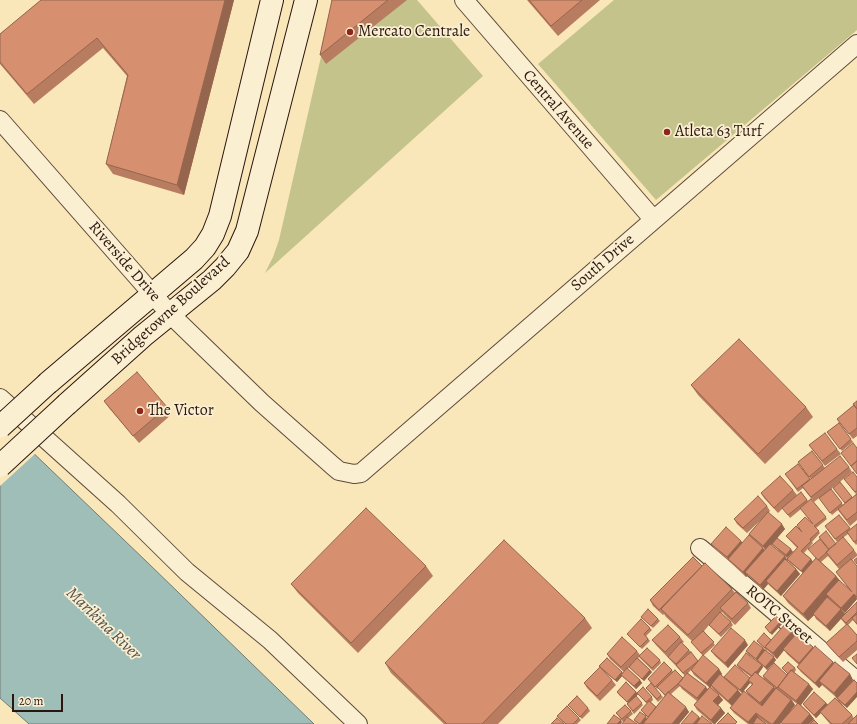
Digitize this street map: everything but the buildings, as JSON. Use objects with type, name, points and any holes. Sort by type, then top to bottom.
[{"type":"street","name":"Bridgetowne Boulevard","points":[[0,427],[194,259],[205,247],[218,222],[272,0]]},
{"type":"street","name":"Bridgetowne Boulevard","points":[[0,466],[143,336],[225,267],[238,251],[247,231],[306,0]]},
{"type":"street","name":"Central Avenue","points":[[464,0],[653,219]]},
{"type":"street","name":"South Drive","points":[[346,474],[361,473],[857,44]]},
{"type":"street","name":"Riverside Drive","points":[[0,120],[170,314],[262,403],[333,466],[346,474]]},
{"type":"street","points":[[0,398],[118,504],[187,572],[270,640],[358,724]]},
{"type":"street","name":"ROTC Street","points":[[700,548],[857,682]]},
{"type":"green space","points":[[334,0],[417,0],[483,76],[265,273],[279,240]]},
{"type":"green space","name":"Atleta 63 Turf","points":[[614,0],[857,0],[857,30],[656,200],[538,64]]},
{"type":"water","name":"Marikina River","points":[[0,421],[314,724],[29,724],[0,698]]},
{"type":"pier","points":[[0,419],[36,453],[0,486]]},
{"type":"place","name":"Mercato Centrale","points":[[350,32]]},
{"type":"place","name":"Atleta 63 Turf","points":[[667,132]]},
{"type":"place","name":"The Victor","points":[[140,411]]}]
